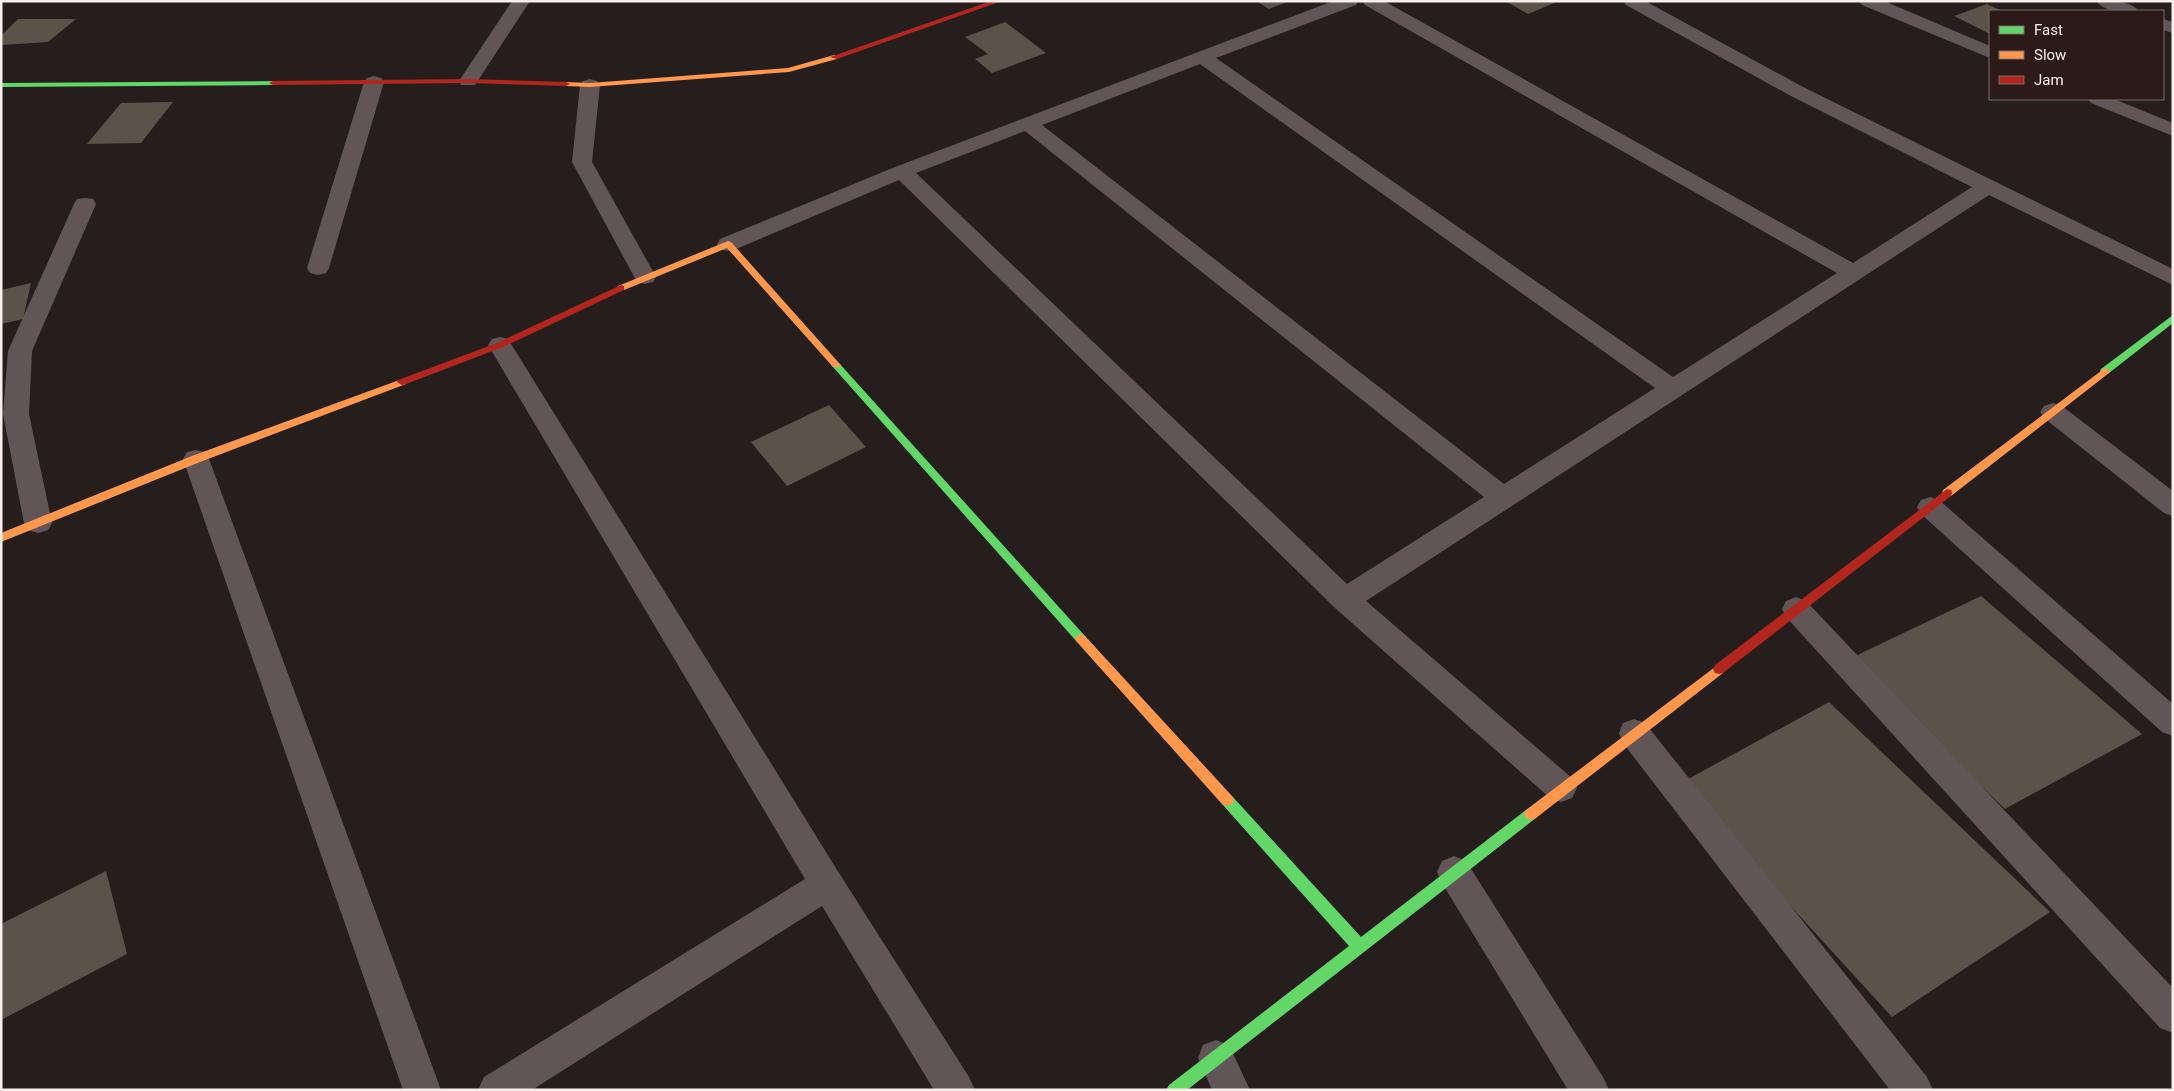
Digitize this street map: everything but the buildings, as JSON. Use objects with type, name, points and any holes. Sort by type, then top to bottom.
[{"type":"street","points":[[468,81],[521,1]]},
{"type":"street","points":[[2,86],[468,81],[590,84],[789,70],[839,56],[999,1]]},
{"type":"street","points":[[1,538],[196,459],[500,345],[646,277],[902,171],[1200,56],[1350,1]]},
{"type":"street","points":[[1371,1],[1852,272]]},
{"type":"street","points":[[1632,1],[1798,92],[2173,278]]},
{"type":"street","points":[[1868,1],[1989,53]]},
{"type":"street","points":[[2105,1],[2128,10]]},
{"type":"street","points":[[1200,56],[1672,388]]},
{"type":"street","points":[[318,268],[374,82]]},
{"type":"street","points":[[590,84],[582,162],[646,277]]},
{"type":"street","points":[[2100,100],[2173,130]]},
{"type":"street","points":[[1027,123],[1503,498]]},
{"type":"street","points":[[902,171],[1345,600],[1561,788]]},
{"type":"street","points":[[1345,600],[1988,186]]},
{"type":"street","points":[[38,522],[16,414],[20,352],[85,204]]},
{"type":"street","points":[[728,244],[1071,629],[1360,947]]},
{"type":"street","points":[[1174,1090],[1360,947],[1561,788],[2170,324]]},
{"type":"street","points":[[500,345],[827,884],[956,1090]]},
{"type":"street","points":[[2053,412],[2173,506]]},
{"type":"street","points":[[196,459],[422,1090]]},
{"type":"street","points":[[1930,507],[2173,723]]},
{"type":"street","points":[[1796,609],[2173,1016]]},
{"type":"street","points":[[1634,733],[1914,1090]]},
{"type":"street","points":[[1454,872],[1590,1090]]},
{"type":"street","points":[[497,1090],[827,884]]},
{"type":"street","points":[[1216,1058],[1231,1090]]},
{"type":"traffic: fast","points":[[1,85],[273,83]]},
{"type":"traffic: fast","points":[[2105,371],[2173,318]]},
{"type":"traffic: fast","points":[[836,365],[1081,639]]},
{"type":"traffic: fast","points":[[1227,800],[1360,947]]},
{"type":"traffic: fast","points":[[1174,1090],[1531,814]]},
{"type":"traffic: slow","points":[[566,84],[590,85],[789,70],[834,57]]},
{"type":"traffic: slow","points":[[621,288],[728,244],[836,365]]},
{"type":"traffic: slow","points":[[1947,493],[2105,371]]},
{"type":"traffic: slow","points":[[1,538],[196,459],[402,382]]},
{"type":"traffic: slow","points":[[1081,639],[1227,800]]},
{"type":"traffic: slow","points":[[1531,814],[1719,669]]},
{"type":"traffic: jam","points":[[834,57],[999,1]]},
{"type":"traffic: jam","points":[[273,83],[468,81],[566,84]]},
{"type":"traffic: jam","points":[[402,382],[500,345],[621,288]]},
{"type":"traffic: jam","points":[[1719,669],[1947,493]]}]
